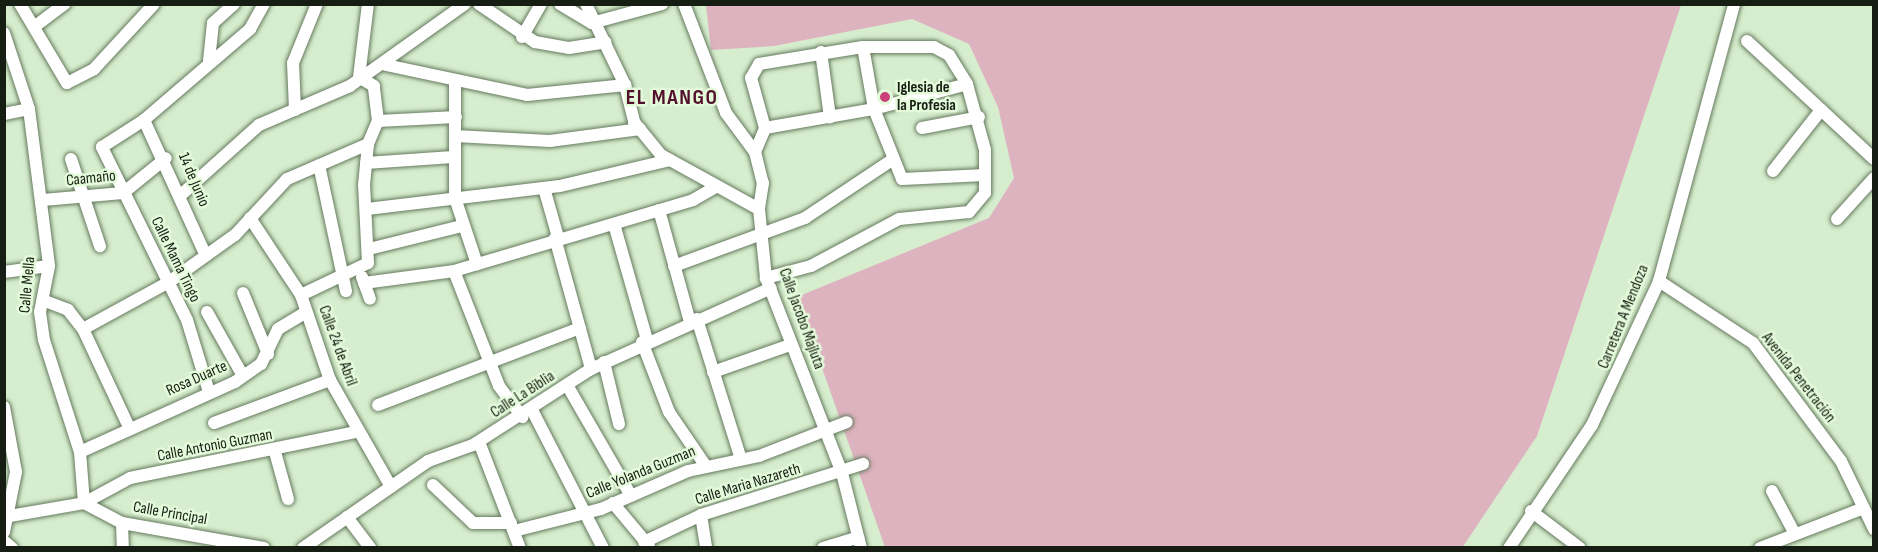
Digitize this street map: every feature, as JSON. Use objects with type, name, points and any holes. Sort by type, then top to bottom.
[{"type":"street","points":[[20,4],[64,82],[94,69],[154,4]]},
{"type":"street","points":[[34,27],[65,4]]},
{"type":"street","points":[[209,61],[213,23],[234,4]]},
{"type":"street","points":[[144,120],[209,61],[250,29],[264,4]]},
{"type":"street","points":[[295,110],[293,63],[317,4]]},
{"type":"street","points":[[359,77],[368,4]]},
{"type":"street","points":[[182,194],[258,125],[351,86],[359,77],[386,65],[465,4]]},
{"type":"street","points":[[479,4],[522,37],[569,48],[606,42]]},
{"type":"street","points":[[522,37],[541,4]]},
{"type":"street","points":[[560,4],[592,23],[662,4]]},
{"type":"street","points":[[586,4],[592,23],[606,42],[625,85],[640,129],[670,160],[717,186],[740,194],[759,209]]},
{"type":"street","name":"Calle Jacobo Majluta","points":[[684,4],[726,113],[755,152],[763,183],[759,209],[760,237],[768,283],[790,345],[842,473],[860,542]]},
{"type":"street","name":"Carretera A Mendoza","points":[[1509,548],[1531,511],[1602,407],[1659,281],[1734,4]]},
{"type":"street","name":"Calle Mella","points":[[4,33],[29,110],[44,200],[49,266],[45,301],[40,312],[44,340],[80,452],[84,503]]},
{"type":"street","points":[[1747,41],[1874,159]]},
{"type":"street","points":[[755,152],[765,128],[756,107],[752,68],[821,52],[863,47],[934,47],[949,55],[968,84],[978,117],[986,175],[899,176],[874,109],[863,47]]},
{"type":"street","points":[[821,52],[830,117]]},
{"type":"street","points":[[386,65],[455,83],[555,96],[625,85]]},
{"type":"street","points":[[301,295],[343,275],[360,270],[368,263],[366,163],[368,144],[378,121],[374,86],[359,77]]},
{"type":"street","points":[[455,83],[456,117],[453,157],[455,198],[462,226],[477,264]]},
{"type":"street","points":[[765,128],[874,109],[968,84]]},
{"type":"street","points":[[4,114],[29,110]]},
{"type":"street","points":[[1773,171],[1821,110]]},
{"type":"street","points":[[378,121],[456,117]]},
{"type":"street","points":[[922,128],[978,117]]},
{"type":"street","name":"Calle Mama Tingo","points":[[144,120],[102,147],[169,282],[209,392]]},
{"type":"street","name":"14 de Junio","points":[[144,120],[166,158],[206,256]]},
{"type":"street","points":[[455,136],[550,141],[640,129]]},
{"type":"street","points":[[83,329],[169,282],[206,256],[250,218],[275,188],[319,165],[368,144]]},
{"type":"street","points":[[366,163],[453,157]]},
{"type":"street","name":"Caamaño","points":[[44,200],[123,193],[166,158]]},
{"type":"street","points":[[71,159],[86,196],[100,246]]},
{"type":"street","points":[[367,209],[544,188],[670,160]]},
{"type":"street","points":[[674,266],[760,237],[805,218],[892,160]]},
{"type":"street","points":[[319,165],[346,291]]},
{"type":"street","name":"Calle La Biblia","points":[[303,548],[428,461],[479,442],[527,413],[591,369],[644,341],[694,320],[768,283],[811,266],[899,219],[969,212],[986,193],[986,175]]},
{"type":"street","points":[[1837,219],[1874,178]]},
{"type":"street","points":[[364,284],[454,271],[556,237],[614,224],[659,210],[717,186]]},
{"type":"street","points":[[544,188],[591,369]]},
{"type":"street","points":[[659,210],[674,266],[741,459]]},
{"type":"street","name":"Calle 24 de Abril","points":[[250,218],[301,295],[330,380],[356,432],[391,487]]},
{"type":"street","points":[[614,224],[644,341],[669,412],[705,465]]},
{"type":"street","points":[[369,249],[462,226]]},
{"type":"street","points":[[4,272],[49,266]]},
{"type":"street","points":[[360,270],[370,299]]},
{"type":"street","points":[[454,271],[499,386],[527,413],[588,513],[599,546]]},
{"type":"street","name":"Avenida Penetración","points":[[1659,281],[1753,343],[1841,460],[1874,529]]},
{"type":"street","points":[[243,293],[268,354]]},
{"type":"street","points":[[45,301],[68,310],[83,329],[129,427]]},
{"type":"street","points":[[207,312],[243,376]]},
{"type":"street","name":"Rosa Duarte","points":[[80,452],[129,427],[243,376],[268,354],[274,333],[306,312]]},
{"type":"street","points":[[378,405],[580,328]]},
{"type":"street","points":[[712,372],[790,345]]},
{"type":"street","points":[[604,362],[619,424]]},
{"type":"street","points":[[214,423],[330,380]]},
{"type":"street","points":[[567,386],[630,496]]},
{"type":"street","points":[[4,406],[16,472],[4,532]]},
{"type":"street","name":"Calle Yolanda Guzman","points":[[433,485],[474,523],[513,527],[588,513],[705,465],[741,459],[847,422]]},
{"type":"street","name":"Calle Antonio Guzman","points":[[84,503],[130,478],[275,452],[356,432]]},
{"type":"street","points":[[479,442],[520,548]]},
{"type":"street","points":[[275,452],[288,499]]},
{"type":"street","name":"Calle Maria Nazareth","points":[[647,545],[701,515],[842,473],[863,464]]},
{"type":"street","points":[[1772,491],[1795,534]]},
{"type":"street","points":[[7,517],[84,503]]},
{"type":"street","name":"Calle Principal","points":[[84,503],[122,523],[264,548]]},
{"type":"street","points":[[613,503],[647,545]]},
{"type":"street","points":[[1760,548],[1864,508]]},
{"type":"street","points":[[1531,511],[1580,548]]},
{"type":"street","points":[[701,515],[706,548]]},
{"type":"street","points":[[347,517],[370,548]]},
{"type":"street","points":[[122,523],[123,548]]},
{"type":"street","points":[[4,541],[12,548]]},
{"type":"street","points":[[823,548],[860,542]]},
{"type":"shaded area","points":[[706,5],[1681,5],[1537,436],[1462,548],[885,547],[797,297],[989,218],[1014,178],[998,107],[969,44],[912,19],[774,46],[711,50]]},
{"type":"place","name":"Iglesia de la Profesia","points":[[885,97]]},
{"type":"district","name":"EL MANGO","points":[[672,98]]}]
